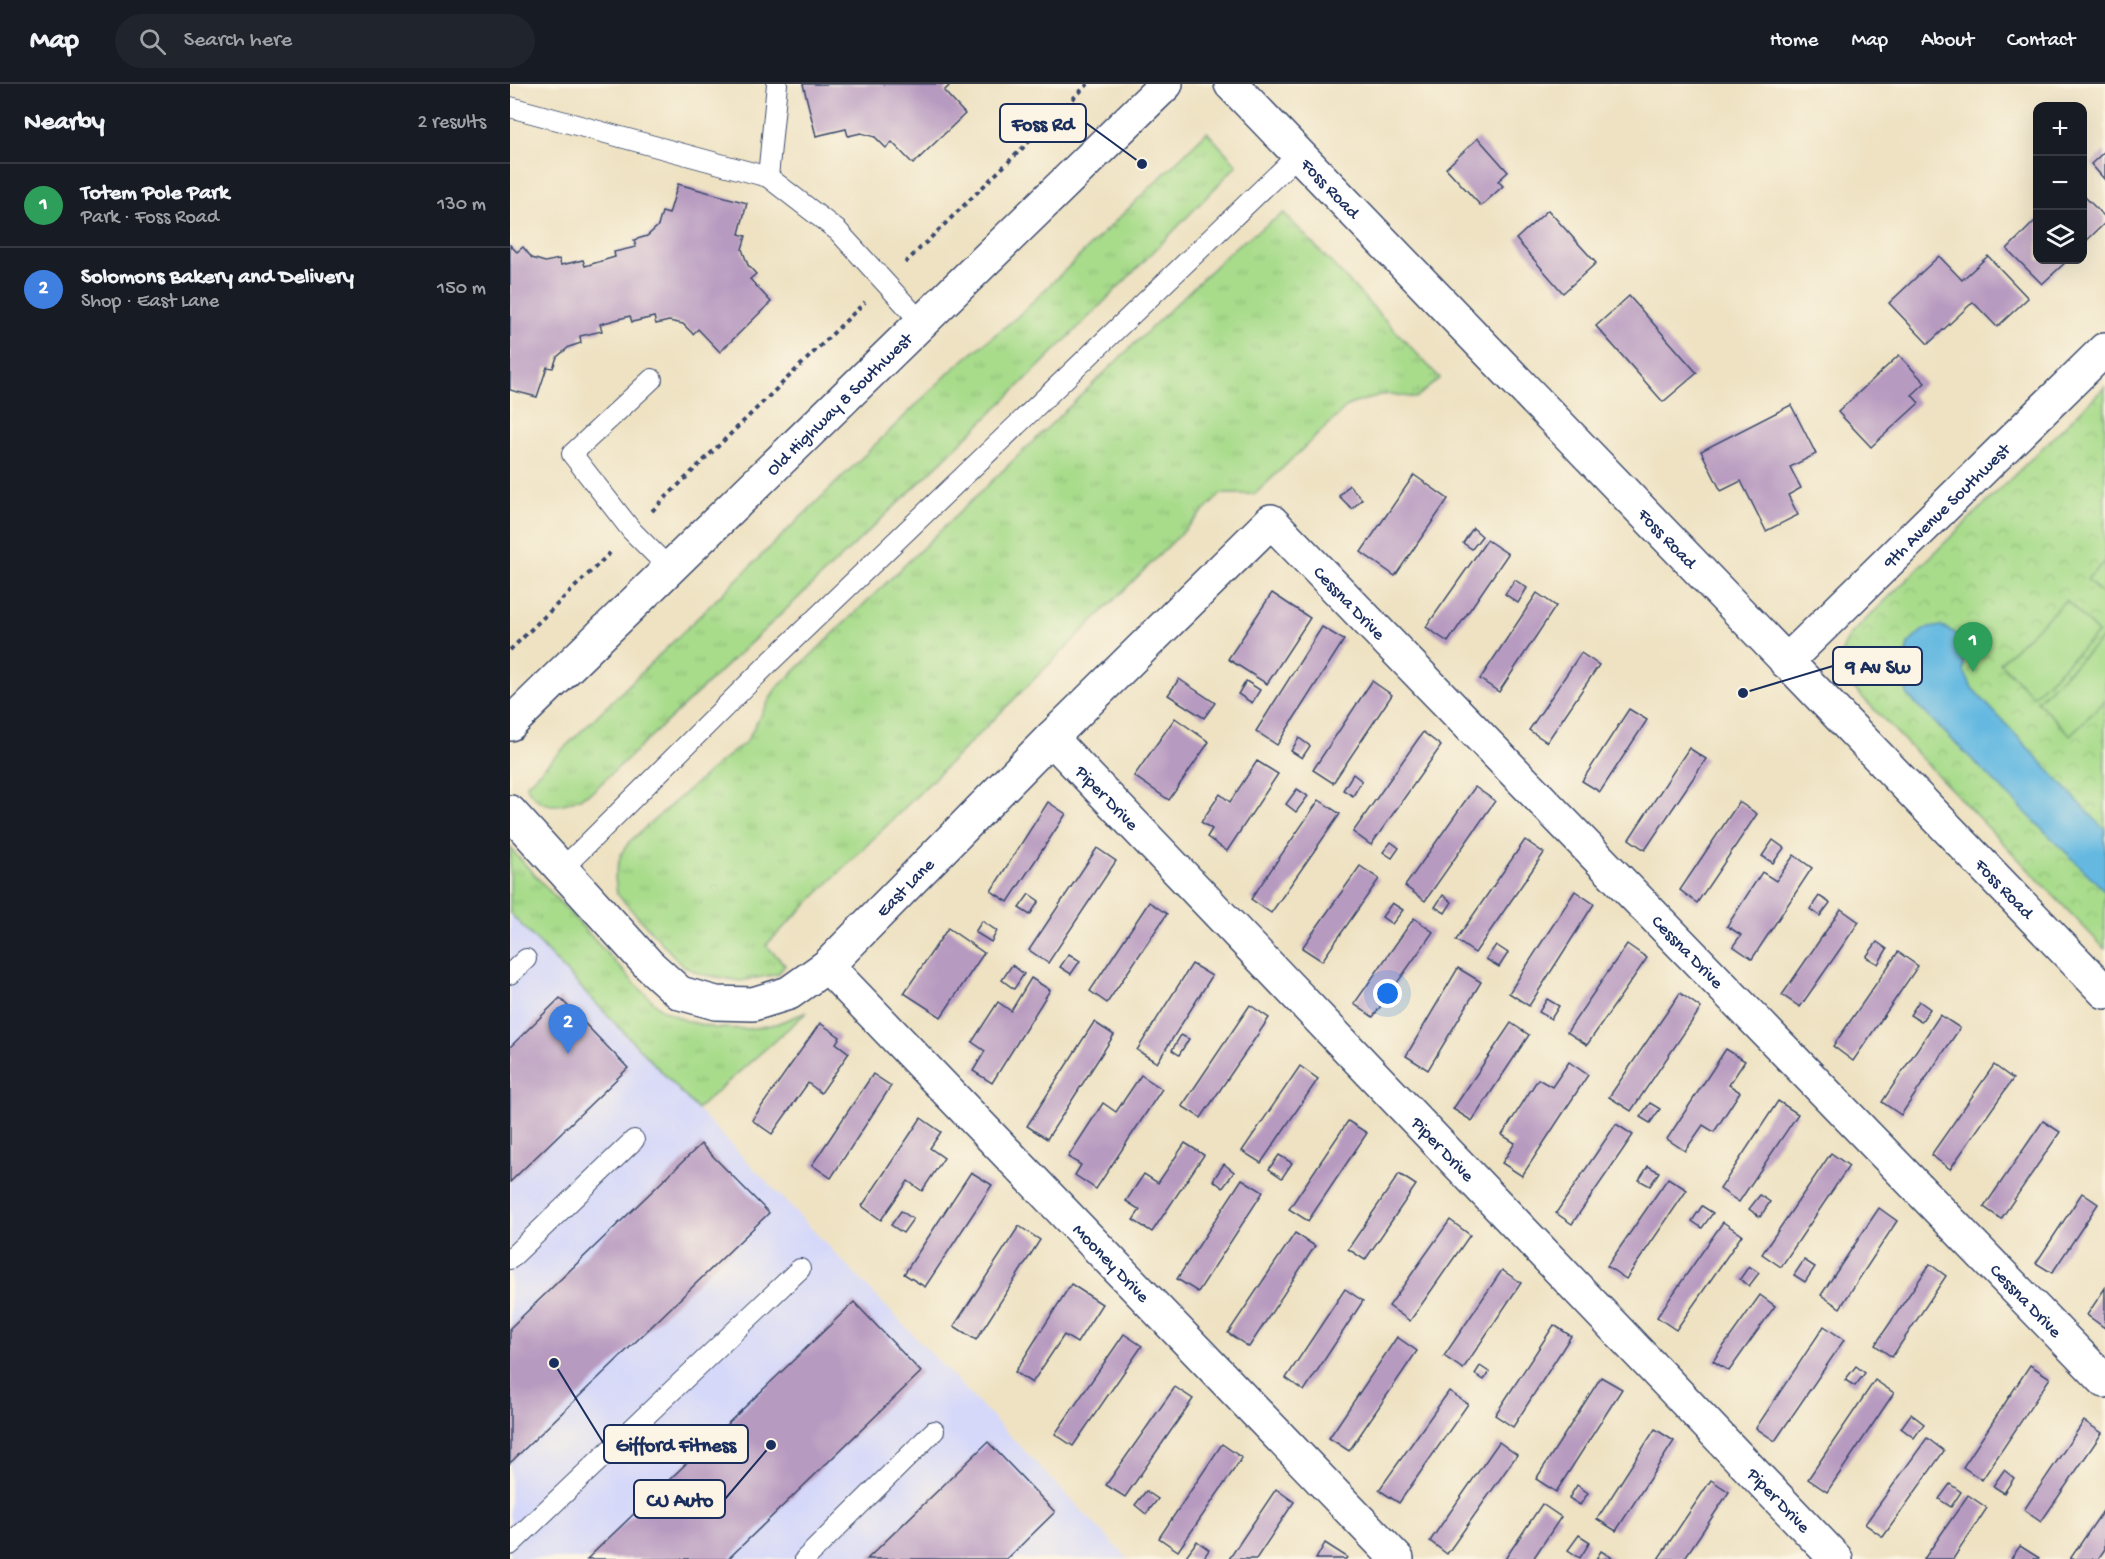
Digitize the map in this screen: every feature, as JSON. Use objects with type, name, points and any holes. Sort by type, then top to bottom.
[{"type":"street","name":"Old Highway 8 Southwest","points":[[510,724],[1166,84]]},
{"type":"street","name":"Foss Road","points":[[1231,84],[2105,992]]},
{"type":"street","name":"9th Avenue Southwest","points":[[1786,662],[2105,349]]},
{"type":"street","name":"East Lane","points":[[510,812],[649,965],[680,993],[716,1003],[753,1004],[789,993],[827,966],[1051,738],[1270,521]]},
{"type":"street","name":"Cessna Drive","points":[[1270,521],[2105,1381]]},
{"type":"street","name":"Piper Drive","points":[[1051,738],[1836,1559]]},
{"type":"street","name":"Mooney Drive","points":[[827,966],[1397,1559]]},
{"type":"lane","points":[[768,177],[777,84]]},
{"type":"lane","points":[[510,107],[768,177],[838,231],[922,322]]},
{"type":"lane","points":[[562,868],[767,665],[1299,154]]},
{"type":"lane","points":[[652,379],[572,454],[632,531],[670,570]]},
{"type":"lane","points":[[510,974],[526,959]]},
{"type":"lane","points":[[510,1259],[634,1140]]},
{"type":"lane","points":[[510,1545],[800,1269]]},
{"type":"lane","points":[[805,1559],[934,1431]]},
{"type":"path","points":[[510,650],[1088,84]]},
{"type":"shaded area","points":[[510,913],[697,1109],[1128,1559],[510,1559]]},
{"type":"green space","points":[[1207,132],[1237,165],[1080,326],[838,560],[593,791],[575,800],[556,805],[539,801],[532,795],[526,785],[954,368],[1017,317]]},
{"type":"green space","points":[[1284,213],[1440,378],[1416,398],[1391,394],[1380,395],[1349,405],[1255,494],[1221,494],[766,945],[785,965],[778,974],[740,981],[700,974],[682,965],[617,894],[615,877],[621,854],[629,842],[746,742],[775,690],[1235,247]]},
{"type":"green space","points":[[2105,387],[2105,949],[1844,678],[1841,660],[1845,643],[1852,633]]},
{"type":"green space","points":[[2105,562],[2105,597],[2087,579]]},
{"type":"green space","points":[[2066,600],[2098,633],[2033,696],[2000,663]]},
{"type":"green space","points":[[2103,638],[2105,641],[2105,701],[2070,735],[2037,701]]},
{"type":"green space","points":[[510,848],[661,1009],[687,1021],[715,1028],[750,1029],[776,1024],[807,1012],[697,1109],[510,913]]},
{"type":"water","points":[[1941,626],[1957,634],[1964,652],[1964,671],[1972,688],[2105,830],[2105,891],[1908,696],[1902,674],[1908,644],[1924,629]]},
{"type":"building","points":[[803,84],[947,84],[949,86],[944,91],[965,114],[913,164],[892,142],[886,148],[875,137],[861,133],[848,136],[846,129],[816,136]]},
{"type":"building","points":[[1478,138],[1508,172],[1498,181],[1503,186],[1481,206],[1446,168]]},
{"type":"building","points":[[2105,151],[2105,180],[2091,164]]},
{"type":"building","points":[[678,184],[747,203],[739,234],[746,236],[742,249],[748,265],[756,274],[750,279],[771,302],[720,352],[698,329],[693,334],[683,324],[669,321],[656,324],[654,317],[632,322],[630,316],[600,324],[602,331],[580,336],[581,343],[569,347],[557,357],[553,368],[547,367],[537,397],[510,390],[510,245],[517,252],[523,247],[532,258],[545,262],[559,259],[561,265],[583,260],[585,266],[615,257],[614,252],[636,247],[634,240],[647,236],[658,226],[662,212],[669,214]]},
{"type":"building","points":[[2087,199],[2105,217],[2105,223],[2087,240]]},
{"type":"building","points":[[1548,210],[1596,263],[1563,293],[1516,239]]},
{"type":"building","points":[[2033,223],[2033,264],[2064,264],[2042,284],[2007,249]]},
{"type":"building","points":[[1939,256],[1962,280],[1988,256],[2028,298],[1997,327],[1973,302],[1928,344],[1889,303]]},
{"type":"building","points":[[1629,296],[1697,373],[1663,402],[1596,326]]},
{"type":"building","points":[[1899,355],[1925,383],[1912,395],[1919,403],[1871,447],[1838,412]]},
{"type":"building","points":[[1791,405],[1816,454],[1790,467],[1801,488],[1788,495],[1798,515],[1766,531],[1741,481],[1721,491],[1701,451]]},
{"type":"building","points":[[1414,475],[1448,499],[1395,576],[1361,552]]},
{"type":"building","points":[[1349,485],[1362,499],[1352,509],[1339,496]]},
{"type":"building","points":[[1473,528],[1482,536],[1472,549],[1463,543]]},
{"type":"building","points":[[1487,540],[1508,554],[1448,642],[1426,627]]},
{"type":"building","points":[[1515,580],[1527,588],[1518,603],[1505,594]]},
{"type":"building","points":[[1272,593],[1310,618],[1267,684],[1228,659]]},
{"type":"building","points":[[1537,593],[1556,606],[1499,692],[1480,679]]},
{"type":"building","points":[[1322,627],[1344,640],[1277,745],[1256,731]]},
{"type":"building","points":[[1581,653],[1599,665],[1547,742],[1529,730]]},
{"type":"building","points":[[1179,679],[1215,703],[1204,718],[1168,695]]},
{"type":"building","points":[[1246,681],[1260,690],[1252,703],[1238,694]]},
{"type":"building","points":[[1372,681],[1392,695],[1333,783],[1313,770]]},
{"type":"building","points":[[1629,709],[1647,720],[1600,792],[1582,781]]},
{"type":"building","points":[[1175,718],[1209,742],[1169,800],[1134,776]]},
{"type":"building","points":[[1423,732],[1441,746],[1371,845],[1353,832]]},
{"type":"building","points":[[1299,738],[1310,746],[1302,758],[1291,751]]},
{"type":"building","points":[[1689,748],[1706,759],[1645,850],[1629,839]]},
{"type":"building","points":[[1257,761],[1278,774],[1227,851],[1207,837],[1212,829],[1201,822],[1220,794],[1230,802]]},
{"type":"building","points":[[1353,774],[1362,781],[1353,796],[1343,790]]},
{"type":"building","points":[[1475,787],[1495,801],[1425,901],[1405,886]]},
{"type":"building","points":[[1297,789],[1308,796],[1296,812],[1286,804]]},
{"type":"building","points":[[1319,800],[1340,814],[1271,913],[1251,899]]},
{"type":"building","points":[[1048,802],[1066,814],[1008,902],[991,891]]},
{"type":"building","points":[[1739,802],[1757,814],[1697,903],[1680,890]]},
{"type":"building","points":[[1525,840],[1544,853],[1475,953],[1456,940]]},
{"type":"building","points":[[1773,840],[1784,848],[1773,863],[1762,856]]},
{"type":"building","points":[[1391,842],[1399,848],[1392,858],[1383,852]]},
{"type":"building","points":[[1097,848],[1116,861],[1048,963],[1029,950]]},
{"type":"building","points":[[1794,855],[1812,868],[1752,959],[1733,946],[1741,935],[1727,926],[1762,872],[1776,881]]},
{"type":"building","points":[[1360,866],[1379,879],[1322,961],[1302,948]]},
{"type":"building","points":[[1575,891],[1594,904],[1529,1006],[1509,993]]},
{"type":"building","points":[[1029,894],[1039,901],[1030,915],[1019,908]]},
{"type":"building","points":[[1443,895],[1452,902],[1445,913],[1435,907]]},
{"type":"building","points":[[1819,896],[1830,903],[1820,916],[1810,909]]},
{"type":"building","points":[[1149,902],[1167,914],[1107,1003],[1090,991]]},
{"type":"building","points":[[1392,903],[1403,910],[1392,924],[1382,917]]},
{"type":"building","points":[[1841,909],[1859,922],[1800,1007],[1782,995]]},
{"type":"building","points":[[1414,918],[1433,932],[1373,1017],[1354,1004]]},
{"type":"building","points":[[982,921],[997,931],[991,942],[975,932]]},
{"type":"building","points":[[948,928],[984,953],[941,1017],[904,993]]},
{"type":"building","points":[[1877,942],[1887,949],[1878,964],[1866,957]]},
{"type":"building","points":[[1627,944],[1647,958],[1587,1045],[1567,1032]]},
{"type":"building","points":[[1496,945],[1508,953],[1499,967],[1486,959]]},
{"type":"building","points":[[1898,952],[1918,966],[1853,1061],[1833,1046]]},
{"type":"building","points":[[1069,954],[1080,961],[1071,974],[1060,967]]},
{"type":"building","points":[[1192,964],[1212,976],[1157,1063],[1137,1050]]},
{"type":"building","points":[[1012,965],[1024,974],[1014,989],[1002,980]]},
{"type":"building","points":[[1458,968],[1481,982],[1428,1070],[1406,1056]]},
{"type":"building","points":[[1031,978],[1050,990],[992,1083],[973,1071],[985,1051],[972,1042],[998,1002],[1011,1011]]},
{"type":"building","points":[[1680,993],[1701,1008],[1631,1111],[1609,1097]]},
{"type":"building","points":[[560,998],[628,1068],[510,1182],[510,1047]]},
{"type":"building","points":[[1547,999],[1559,1006],[1551,1019],[1539,1012]]},
{"type":"building","points":[[1919,1001],[1930,1009],[1921,1022],[1910,1015]]},
{"type":"building","points":[[1250,1005],[1269,1018],[1201,1118],[1182,1106]]},
{"type":"building","points":[[1940,1015],[1960,1028],[1901,1115],[1882,1102]]},
{"type":"building","points":[[1094,1022],[1114,1035],[1047,1139],[1027,1126]]},
{"type":"building","points":[[820,1023],[840,1037],[836,1043],[849,1053],[821,1093],[808,1083],[772,1134],[752,1120]]},
{"type":"building","points":[[1511,1023],[1529,1035],[1472,1121],[1453,1109]]},
{"type":"building","points":[[1181,1035],[1189,1039],[1179,1055],[1172,1050]]},
{"type":"building","points":[[1726,1049],[1745,1061],[1729,1085],[1740,1092],[1714,1132],[1703,1125],[1685,1151],[1667,1139]]},
{"type":"building","points":[[1569,1062],[1588,1075],[1522,1176],[1502,1163],[1515,1143],[1502,1135],[1538,1079],[1552,1087]]},
{"type":"building","points":[[1994,1065],[2013,1079],[1950,1169],[1931,1155]]},
{"type":"building","points":[[1300,1066],[1318,1079],[1261,1163],[1242,1151]]},
{"type":"building","points":[[873,1074],[891,1086],[831,1178],[812,1165]]},
{"type":"building","points":[[1141,1075],[1162,1089],[1096,1189],[1075,1175],[1081,1165],[1068,1157],[1103,1103],[1116,1112]]},
{"type":"building","points":[[1778,1101],[1798,1114],[1739,1202],[1720,1189]]},
{"type":"building","points":[[1650,1103],[1660,1109],[1650,1123],[1640,1117]]},
{"type":"building","points":[[921,1118],[941,1132],[930,1148],[944,1158],[922,1191],[908,1181],[881,1220],[862,1206]]},
{"type":"building","points":[[1348,1121],[1367,1133],[1308,1221],[1289,1209]]},
{"type":"building","points":[[2043,1121],[2060,1132],[2001,1219],[1984,1207]]},
{"type":"building","points":[[1616,1124],[1633,1135],[1572,1224],[1556,1213]]},
{"type":"building","points":[[1185,1143],[1204,1155],[1152,1232],[1133,1220],[1140,1210],[1126,1201],[1144,1174],[1158,1183]]},
{"type":"building","points":[[701,1144],[769,1213],[510,1463],[510,1328]]},
{"type":"building","points":[[1831,1153],[1849,1166],[1781,1267],[1762,1254]]},
{"type":"building","points":[[1279,1155],[1292,1163],[1282,1178],[1269,1169]]},
{"type":"building","points":[[1224,1164],[1234,1172],[1223,1188],[1213,1180]]},
{"type":"building","points":[[1648,1166],[1659,1172],[1650,1186],[1639,1180]]},
{"type":"building","points":[[971,1172],[992,1185],[925,1287],[904,1274]]},
{"type":"building","points":[[1399,1174],[1416,1185],[1365,1260],[1348,1249]]},
{"type":"building","points":[[1668,1178],[1687,1190],[1626,1279],[1607,1266]]},
{"type":"building","points":[[1242,1179],[1263,1192],[1198,1292],[1177,1279]]},
{"type":"building","points":[[2082,1193],[2098,1204],[2052,1273],[2036,1263]]},
{"type":"building","points":[[1760,1195],[1770,1202],[1760,1217],[1749,1209]]},
{"type":"building","points":[[1702,1206],[1713,1213],[1702,1228],[1692,1221]]},
{"type":"building","points":[[1879,1208],[1897,1221],[1840,1308],[1821,1295]]},
{"type":"building","points":[[901,1211],[913,1219],[903,1233],[891,1225]]},
{"type":"building","points":[[1450,1220],[1470,1235],[1410,1321],[1389,1306]]},
{"type":"building","points":[[1723,1222],[1742,1235],[1676,1330],[1657,1317]]},
{"type":"building","points":[[1019,1226],[1040,1240],[976,1340],[954,1326]]},
{"type":"building","points":[[1295,1233],[1315,1246],[1249,1347],[1228,1333]]},
{"type":"building","points":[[1804,1260],[1815,1267],[1805,1282],[1794,1275]]},
{"type":"building","points":[[1930,1264],[1946,1276],[1892,1357],[1875,1345]]},
{"type":"building","points":[[1749,1266],[1759,1273],[1749,1286],[1740,1279]]},
{"type":"building","points":[[1502,1270],[1521,1283],[1463,1369],[1444,1356]]},
{"type":"building","points":[[1071,1284],[1102,1304],[1077,1343],[1064,1335],[1032,1383],[1015,1372]]},
{"type":"building","points":[[2105,1288],[2105,1328],[2087,1315]]},
{"type":"building","points":[[1345,1289],[1363,1301],[1304,1391],[1286,1378]]},
{"type":"building","points":[[1760,1295],[1775,1306],[1729,1371],[1713,1361]]},
{"type":"building","points":[[854,1302],[921,1372],[728,1559],[587,1559]]},
{"type":"building","points":[[1554,1325],[1571,1336],[1513,1427],[1495,1415]]},
{"type":"building","points":[[1824,1326],[1844,1340],[1775,1441],[1756,1428]]},
{"type":"building","points":[[1124,1334],[1142,1346],[1073,1446],[1055,1434]]},
{"type":"building","points":[[1397,1337],[1417,1351],[1349,1451],[1329,1438]]},
{"type":"building","points":[[2030,1365],[2050,1378],[1982,1480],[1963,1467]]},
{"type":"building","points":[[1480,1366],[1489,1372],[1484,1380],[1475,1374]]},
{"type":"building","points":[[1856,1366],[1865,1373],[1855,1386],[1845,1380]]},
{"type":"building","points":[[1601,1377],[1622,1389],[1556,1492],[1536,1479]]},
{"type":"building","points":[[1875,1380],[1894,1393],[1827,1492],[1808,1479]]},
{"type":"building","points":[[1175,1387],[1193,1399],[1125,1497],[1106,1485]]},
{"type":"building","points":[[1449,1391],[1468,1404],[1399,1503],[1379,1490]]},
{"type":"building","points":[[1911,1414],[1924,1424],[1914,1438],[1901,1428]]},
{"type":"building","points":[[2084,1421],[2102,1433],[2041,1522],[2024,1510]]},
{"type":"building","points":[[1655,1429],[1674,1441],[1616,1531],[1597,1519]]},
{"type":"building","points":[[1927,1438],[1944,1451],[1883,1537],[1865,1524]]},
{"type":"building","points":[[988,1442],[1055,1512],[1007,1559],[867,1559]]},
{"type":"building","points":[[1499,1442],[1517,1455],[1447,1554],[1430,1541]]},
{"type":"building","points":[[1222,1444],[1242,1458],[1178,1551],[1159,1538]]},
{"type":"building","points":[[2004,1470],[2014,1478],[2004,1493],[1993,1486]]},
{"type":"building","points":[[1711,1480],[1729,1492],[1684,1559],[1658,1559]]},
{"type":"building","points":[[1950,1484],[1961,1492],[1951,1507],[1939,1499]]},
{"type":"building","points":[[1577,1485],[1588,1493],[1580,1505],[1569,1498]]},
{"type":"building","points":[[1276,1489],[1294,1502],[1256,1559],[1229,1559]]},
{"type":"building","points":[[1146,1491],[1158,1499],[1146,1514],[1135,1505]]},
{"type":"building","points":[[1968,1495],[1987,1508],[1953,1559],[1924,1559]]},
{"type":"building","points":[[1542,1504],[1561,1517],[1533,1559],[1505,1559]]},
{"type":"building","points":[[2105,1508],[2105,1549],[2098,1559],[2070,1559]]},
{"type":"building","points":[[1579,1535],[1590,1542],[1580,1558],[1568,1550]]},
{"type":"building","points":[[1197,1541],[1209,1550],[1203,1559],[1190,1559],[1186,1556]]},
{"type":"building","points":[[1325,1543],[1347,1557],[1346,1559],[1316,1559]]},
{"type":"building","points":[[2020,1546],[2039,1558],[2011,1559]]},
{"type":"building","points":[[1601,1551],[1614,1559],[1596,1559]]},
{"type":"place","name":"Foss Rd","points":[[1142,164]]},
{"type":"place","name":"Totem Pole Park","points":[[1973,672]]},
{"type":"place","name":"9 Av Sw","points":[[1743,693]]},
{"type":"place","name":"Solomons Bakery and Delivery","points":[[568,1054]]},
{"type":"place","name":"Gifford Fitness","points":[[554,1363]]},
{"type":"place","name":"CU Auto","points":[[771,1445]]}]
